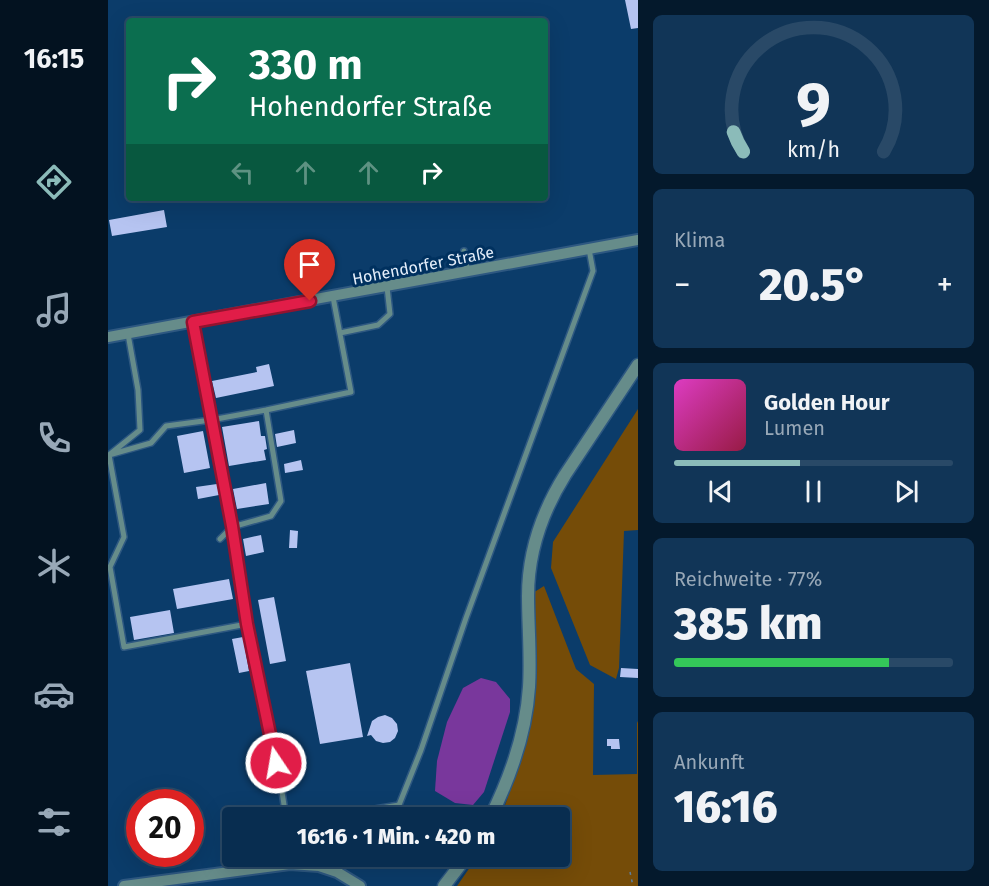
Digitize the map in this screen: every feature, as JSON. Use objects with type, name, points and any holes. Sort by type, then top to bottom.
[{"type":"street","name":"Hohendorfer Straße","points":[[108,337],[638,240]]},
{"type":"street","points":[[495,807],[510,777],[525,718],[530,664],[528,594],[530,569],[539,527],[559,484],[638,365]]},
{"type":"street","points":[[124,886],[245,867]]},
{"type":"street","points":[[322,867],[337,872],[360,886]]},
{"type":"street","points":[[444,886],[459,867]]},
{"type":"lane","points":[[387,807],[399,805],[421,750],[470,607],[592,271],[589,249]]},
{"type":"lane","points":[[464,251],[468,272]]},
{"type":"lane","points":[[340,333],[378,325],[390,314],[387,287]]},
{"type":"lane","points":[[109,455],[151,443],[166,426],[266,410],[351,392],[333,297]]},
{"type":"lane","points":[[193,322],[232,526],[247,624],[284,807]]},
{"type":"lane","points":[[109,455],[140,430],[138,390],[128,333]]},
{"type":"lane","points":[[220,539],[232,526],[271,516],[281,501],[266,410]]},
{"type":"lane","points":[[109,455],[124,537],[111,567],[124,647],[247,624]]},
{"type":"path","points":[[630,872],[633,886]]},
{"type":"shaded area","points":[[638,409],[638,530],[624,531],[619,668],[616,679],[590,665],[551,568],[553,542]]},
{"type":"shaded area","points":[[544,586],[576,669],[594,684],[593,775],[637,774],[638,721],[638,886],[457,886],[470,867],[570,867],[570,807],[504,807],[517,770],[533,685],[529,592]]},
{"type":"shaded area","points":[[481,678],[496,682],[510,699],[510,712],[484,792],[473,805],[455,803],[435,791],[437,761],[447,722],[463,688]]},
{"type":"building","points":[[625,0],[638,0],[638,28],[631,29]]},
{"type":"building","points":[[164,210],[167,227],[112,236],[109,220]]},
{"type":"building","points":[[269,364],[274,386],[216,398],[212,381],[257,372],[256,367]]},
{"type":"building","points":[[259,421],[261,436],[265,436],[266,460],[229,466],[222,427]]},
{"type":"building","points":[[294,430],[296,443],[277,447],[275,434]]},
{"type":"building","points":[[203,431],[210,468],[184,473],[177,436]]},
{"type":"building","points":[[301,460],[303,470],[285,473],[284,464]]},
{"type":"building","points":[[266,483],[269,504],[237,509],[233,489]]},
{"type":"building","points":[[217,484],[219,495],[198,499],[196,487]]},
{"type":"building","points":[[290,530],[298,531],[297,548],[289,548]]},
{"type":"building","points":[[261,535],[264,552],[246,556],[243,539]]},
{"type":"building","points":[[229,579],[233,599],[177,609],[173,589]]},
{"type":"building","points":[[274,597],[286,661],[270,664],[258,600]]},
{"type":"building","points":[[170,610],[174,633],[134,640],[130,617]]},
{"type":"building","points":[[243,637],[249,671],[239,673],[232,639]]},
{"type":"building","points":[[350,663],[363,737],[320,744],[306,671]]},
{"type":"building","points":[[621,668],[638,669],[638,678],[620,677]]},
{"type":"building","points":[[385,715],[397,724],[398,731],[390,742],[383,743],[376,741],[371,735],[367,736],[372,721]]},
{"type":"building","points":[[607,739],[619,739],[620,749],[611,749],[611,746],[607,746]]},
{"type":"route","points":[[276,763],[247,624],[232,526],[193,322],[310,301]]}]
